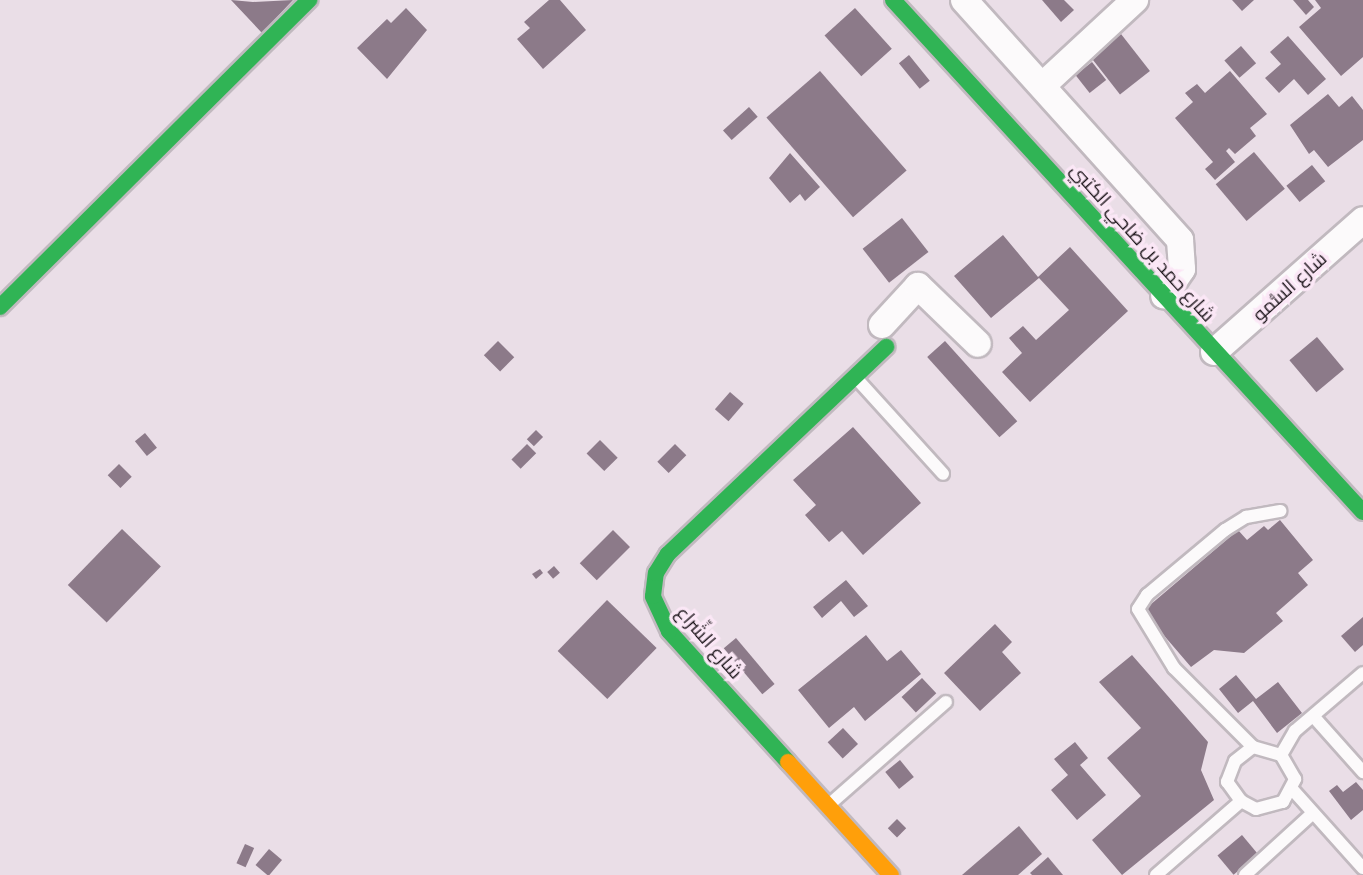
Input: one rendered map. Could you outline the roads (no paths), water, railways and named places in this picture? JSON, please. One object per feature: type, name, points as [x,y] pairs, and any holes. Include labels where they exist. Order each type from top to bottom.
[{"type":"street","points":[[0,307],[309,0]]},
{"type":"street","name":"شارع حمد بن ضاحي الكتبي","points":[[893,0],[1363,512]]},
{"type":"street","points":[[964,0],[1180,240],[1182,269],[1164,296]]},
{"type":"street","points":[[1042,86],[1135,0]]},
{"type":"street","name":"شارع السُّمو","points":[[1214,352],[1363,220]]},
{"type":"street","points":[[884,336],[918,286],[978,344]]},
{"type":"street","name":"شارع الشِّراع","points":[[884,336],[854,377],[668,554],[653,584],[661,621],[891,875]]},
{"type":"lane","points":[[854,377],[943,474]]},
{"type":"lane","points":[[1253,747],[1228,771],[1227,782],[1241,801],[1256,809],[1270,809],[1292,789],[1295,779],[1281,755],[1253,747],[1174,668],[1138,610],[1147,595],[1225,530],[1246,517],[1280,511]]},
{"type":"lane","points":[[1281,755],[1296,731],[1363,673]]},
{"type":"lane","points":[[828,806],[946,702]]},
{"type":"lane","points":[[1314,717],[1363,772]]},
{"type":"lane","points":[[1292,789],[1363,867]]},
{"type":"lane","points":[[1156,875],[1241,801]]},
{"type":"lane","points":[[1245,875],[1313,813]]}]
